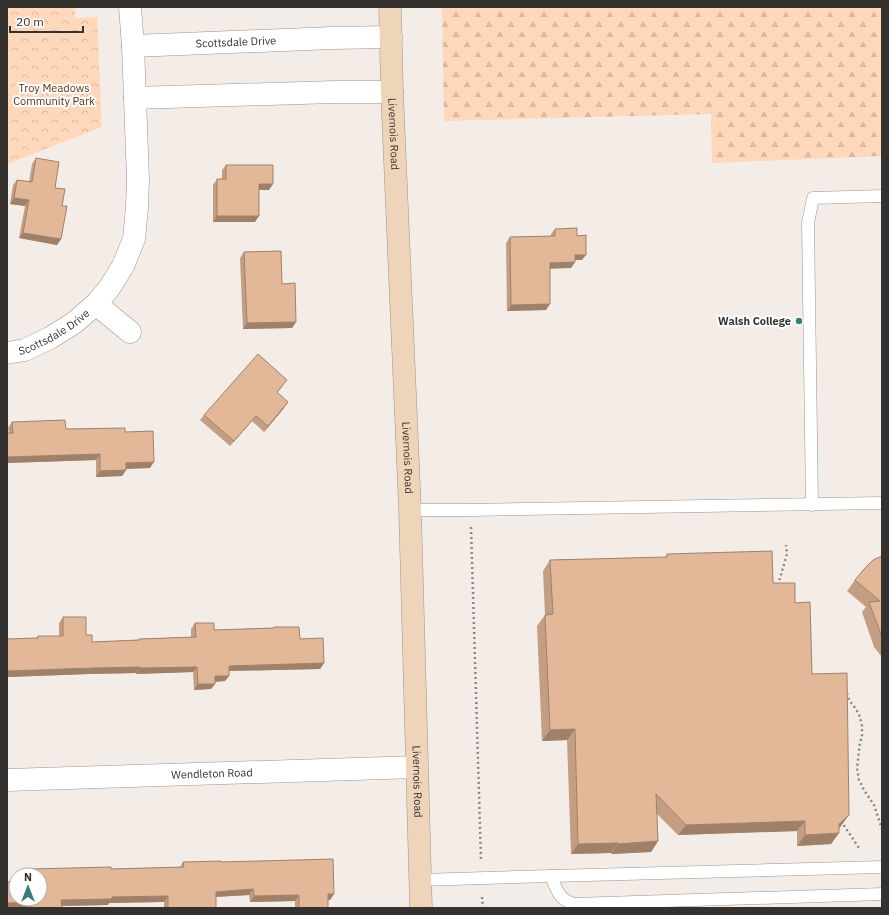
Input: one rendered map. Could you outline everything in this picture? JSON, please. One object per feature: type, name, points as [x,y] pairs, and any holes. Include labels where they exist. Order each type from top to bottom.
[{"type":"main road","name":"Livernois Road","points":[[390,7],[392,92],[410,510],[421,908]]},
{"type":"street","points":[[130,7],[133,46]]},
{"type":"street","name":"Scottsdale Drive","points":[[7,353],[25,350],[50,338],[74,323],[96,304],[110,287],[123,266],[134,239],[137,207],[138,179],[133,46],[391,37]]},
{"type":"street","points":[[135,98],[334,92],[392,92]]},
{"type":"street","name":"Scottsdale Drive","points":[[96,304],[130,332]]},
{"type":"street","name":"Wendleton Road","points":[[7,780],[416,767]]},
{"type":"lane","points":[[812,505],[808,222],[813,198],[882,196]]},
{"type":"lane","points":[[410,510],[882,503]]},
{"type":"lane","points":[[420,880],[882,867]]},
{"type":"lane","points":[[551,876],[560,896],[566,902],[574,904],[882,894]]},
{"type":"path","points":[[470,510],[481,865]]},
{"type":"path","points":[[777,587],[787,554],[786,545]]},
{"type":"path","points":[[847,693],[849,700],[860,717],[862,726],[858,768],[859,780],[874,805],[882,829]]},
{"type":"path","points":[[841,820],[859,848],[860,854]]},
{"type":"green space","name":"Troy Meadows Community Park","points":[[7,7],[75,7],[75,18],[97,17],[102,127],[7,164]]},
{"type":"green space","points":[[442,7],[882,7],[882,156],[712,163],[711,114],[444,121]]},
{"type":"building","points":[[36,158],[59,162],[55,188],[65,189],[62,206],[67,206],[61,239],[23,233],[29,200],[14,198],[17,180],[32,182]]},
{"type":"building","points":[[226,165],[273,165],[273,184],[259,184],[259,216],[217,216],[217,179],[226,179]]},
{"type":"building","points":[[577,228],[577,236],[586,235],[586,255],[575,255],[575,262],[550,263],[550,304],[511,305],[510,237],[555,236],[555,229]]},
{"type":"building","points":[[281,251],[282,284],[295,283],[296,322],[247,323],[244,252]]},
{"type":"building","points":[[258,354],[287,380],[277,392],[288,402],[268,426],[256,416],[234,441],[204,415]]},
{"type":"building","points":[[65,420],[66,429],[125,428],[125,432],[153,431],[154,462],[126,463],[126,470],[100,471],[100,454],[7,457],[7,433],[13,433],[12,422]]},
{"type":"building","points":[[772,551],[773,583],[795,583],[795,603],[810,602],[812,674],[847,673],[849,815],[839,824],[839,833],[805,835],[805,821],[686,825],[656,794],[658,841],[618,844],[578,844],[575,729],[550,730],[545,615],[553,614],[550,560],[667,557],[667,554]]},
{"type":"building","points":[[882,556],[882,637],[869,602],[880,601],[855,580],[873,560]]},
{"type":"building","points":[[63,617],[86,617],[86,635],[92,635],[92,642],[196,637],[195,623],[214,623],[214,630],[299,627],[300,639],[323,638],[324,663],[229,666],[229,676],[215,676],[215,684],[198,684],[197,667],[7,671],[7,639],[38,638],[38,636],[63,636]]},
{"type":"building","points":[[333,859],[334,894],[328,894],[328,908],[299,908],[299,895],[254,896],[253,889],[216,892],[216,908],[168,908],[168,896],[61,900],[62,908],[31,908],[48,907],[48,869],[184,867],[183,862]]},
{"type":"building","points":[[7,882],[8,882],[7,903]]},
{"type":"place","name":"Walsh College","points":[[799,321]]}]
